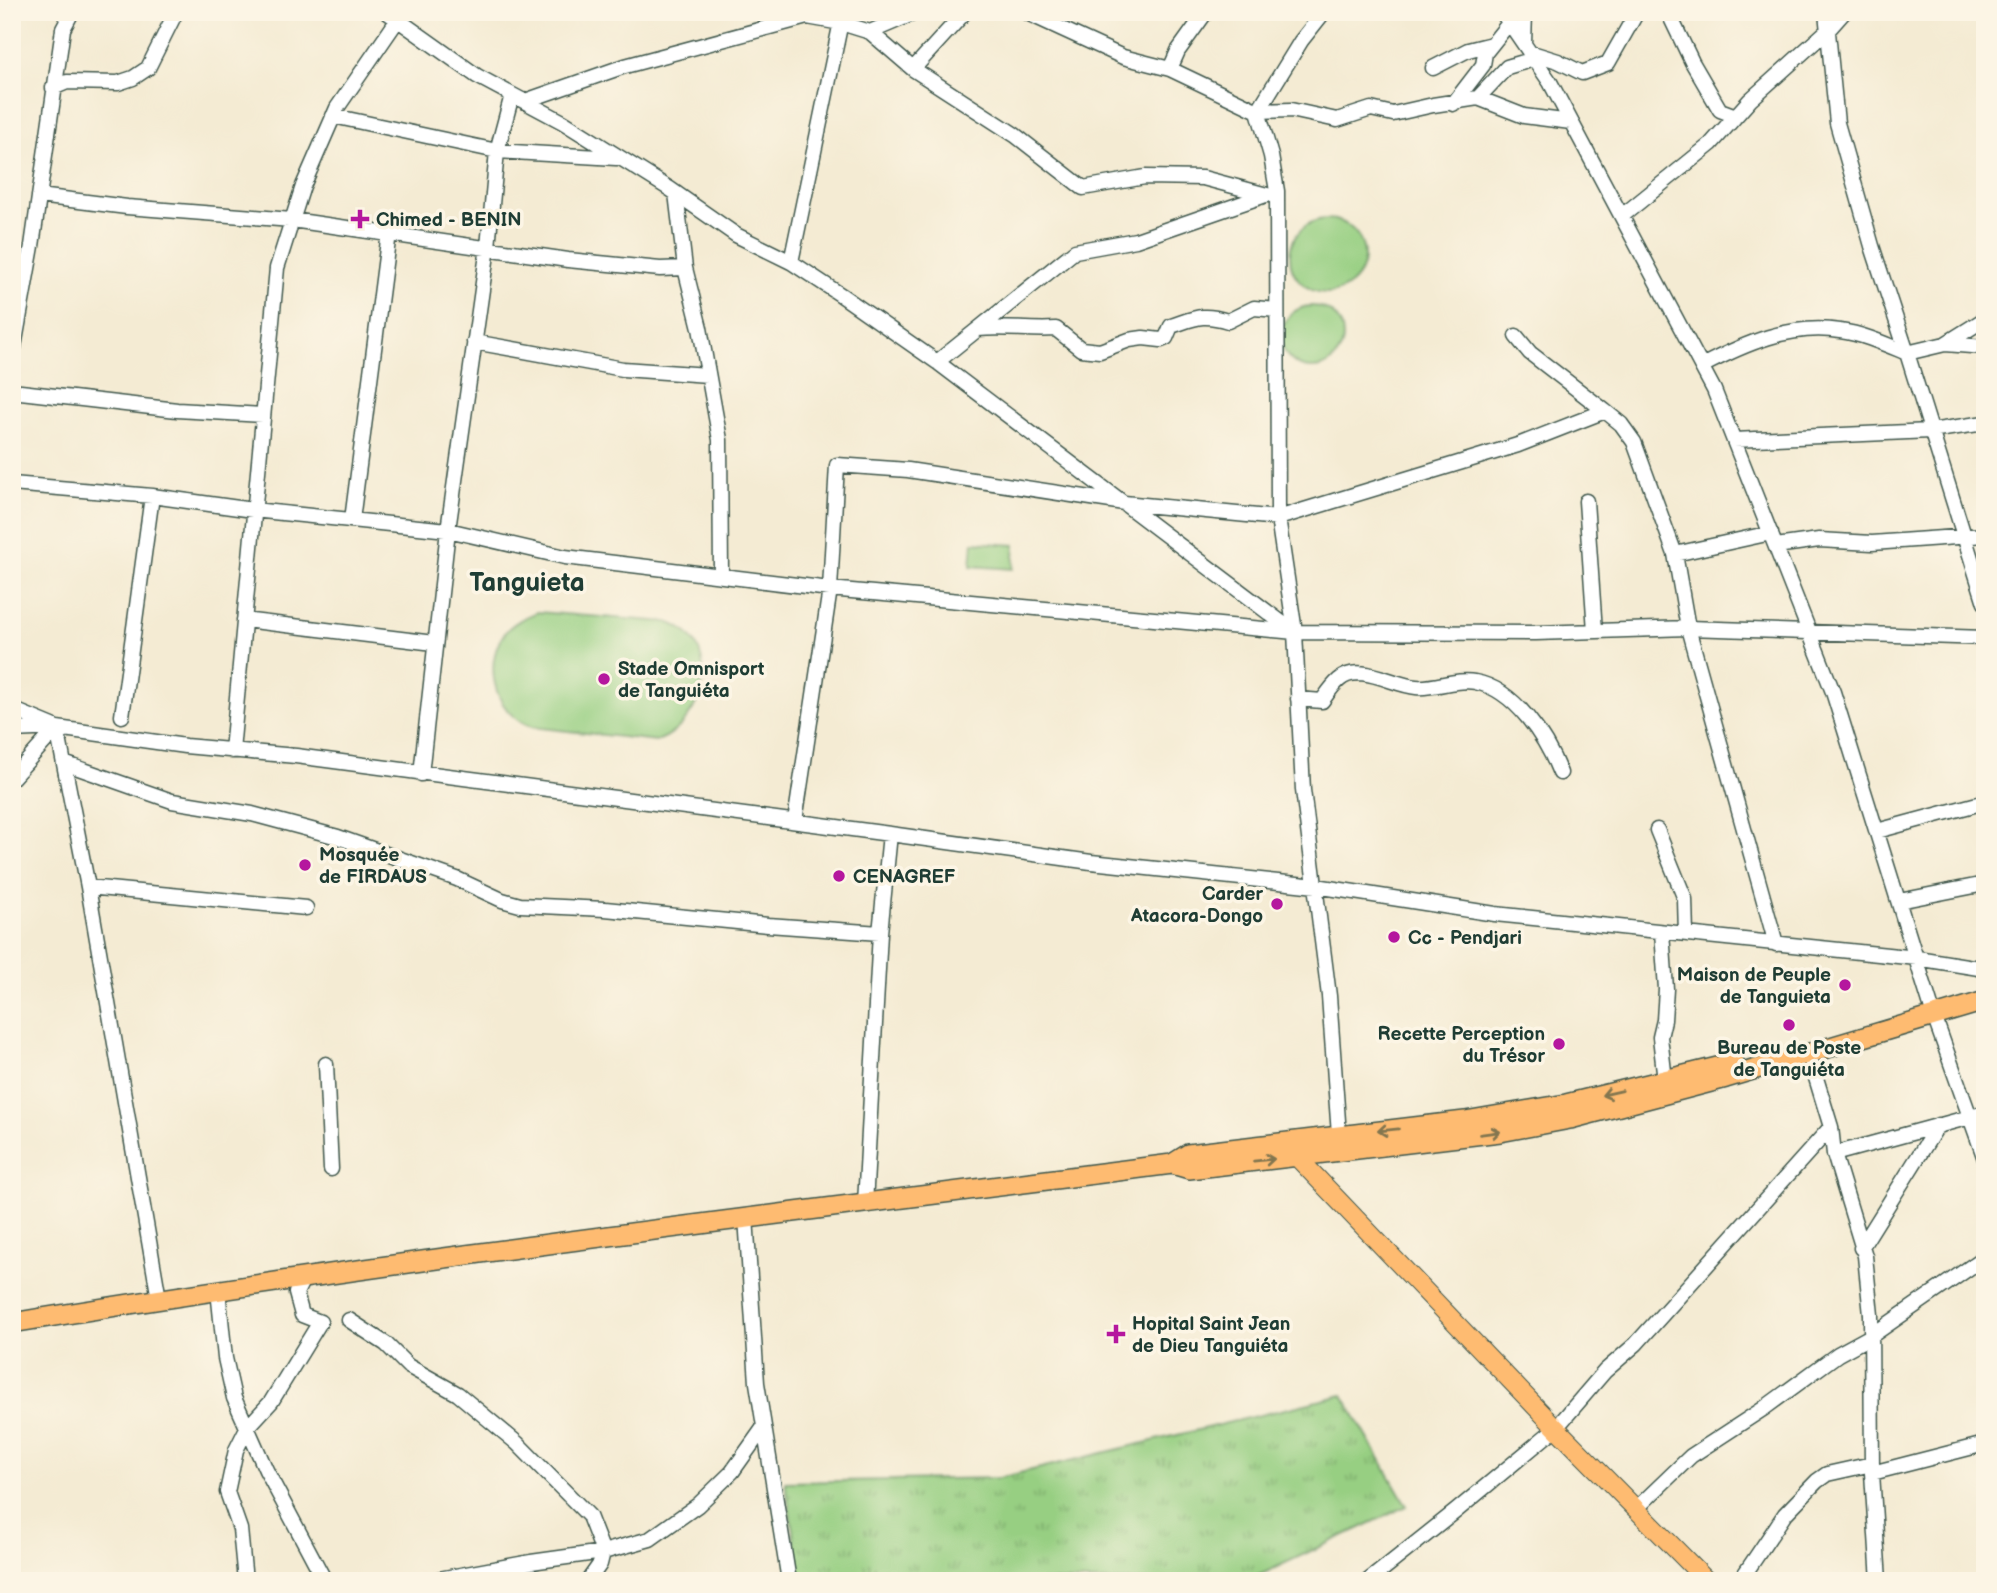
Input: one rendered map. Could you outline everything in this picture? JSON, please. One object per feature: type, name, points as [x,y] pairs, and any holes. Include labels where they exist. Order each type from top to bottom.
[{"type":"highway","points":[[1296,1148],[1339,1135],[1568,1112],[1809,1055],[1985,989]]},
{"type":"highway","points":[[12,1323],[304,1277],[746,1217],[1172,1164],[1188,1154],[1500,1132],[1665,1080],[1933,1010],[1985,1001]]},
{"type":"main road","points":[[1296,1148],[1556,1428],[1707,1581]]},
{"type":"street","points":[[12,358],[39,195],[62,29],[72,12]]},
{"type":"street","points":[[53,88],[67,82],[118,83],[133,78],[148,68],[176,12]]},
{"type":"street","points":[[870,32],[917,12]]},
{"type":"street","points":[[913,69],[965,12]]},
{"type":"street","points":[[1025,12],[1123,57],[1170,69],[1258,111],[1291,110],[1337,120],[1371,109],[1393,114],[1478,98],[1507,67],[1529,52]]},
{"type":"street","points":[[1170,69],[1178,51],[1206,12]]},
{"type":"street","points":[[1324,12],[1301,41],[1258,111],[1271,156],[1278,310],[1278,518],[1295,632],[1303,790],[1329,996],[1339,1135]]},
{"type":"street","points":[[1525,12],[1529,52]]},
{"type":"street","points":[[1529,52],[1558,61],[1582,73],[1608,63],[1637,12]]},
{"type":"street","points":[[1668,12],[1692,62],[1720,110],[1736,116]]},
{"type":"street","points":[[1826,12],[1837,123],[1872,246],[1985,603]]},
{"type":"street","points":[[1622,216],[1711,144],[1750,100],[1828,30],[1844,12]]},
{"type":"street","points":[[232,751],[278,268],[303,186],[333,116],[396,15],[477,76],[621,158],[736,235],[791,262],[937,362],[1295,632]]},
{"type":"street","points":[[518,98],[807,17],[842,18],[870,32],[913,69],[1015,135],[1083,188],[1145,177],[1203,178],[1272,193]]},
{"type":"street","points":[[791,262],[842,18]]},
{"type":"street","points":[[1452,104],[1482,65],[1485,53],[1505,18],[1550,82],[1702,366],[1714,390],[1833,692],[1933,1010],[1985,1159]]},
{"type":"street","points":[[1433,68],[1468,50],[1492,44]]},
{"type":"street","points":[[421,774],[434,643],[488,247],[498,151],[518,98]]},
{"type":"street","points":[[1478,98],[1524,116],[1571,122]]},
{"type":"street","points":[[333,116],[498,151],[621,158]]},
{"type":"street","points":[[676,193],[685,268],[700,328],[720,440],[721,575]]},
{"type":"street","points":[[937,362],[1075,251],[1136,240],[1272,193]]},
{"type":"street","points":[[39,195],[127,207],[292,220],[568,260],[660,269],[685,268]]},
{"type":"street","points":[[352,520],[389,233]]},
{"type":"street","points":[[978,328],[1004,326],[1035,331],[1056,328],[1081,349],[1100,351],[1129,340],[1161,340],[1166,338],[1171,326],[1203,316],[1214,316],[1228,321],[1254,308],[1278,310]]},
{"type":"street","points":[[1945,344],[1985,319]]},
{"type":"street","points":[[1702,366],[1741,345],[1796,330],[1838,330],[1907,353],[1945,344],[1985,347]]},
{"type":"street","points":[[1516,336],[1530,353],[1622,424],[1634,442],[1675,554],[1688,628],[1776,944]]},
{"type":"street","points":[[474,342],[623,369],[708,375]]},
{"type":"street","points":[[12,391],[177,410],[263,415]]},
{"type":"street","points":[[795,821],[830,589],[837,464],[908,470],[1125,503],[1278,518],[1518,445],[1605,411]]},
{"type":"street","points":[[1734,440],[1930,431],[1985,423]]},
{"type":"street","points":[[12,484],[152,496],[253,510],[448,530],[565,557],[830,589],[1295,632],[1688,628],[1985,638]]},
{"type":"street","points":[[122,716],[152,496]]},
{"type":"street","points":[[1586,501],[1595,631]]},
{"type":"street","points":[[1675,554],[1773,540],[1872,543],[1985,535]]},
{"type":"street","points":[[244,620],[434,643]]},
{"type":"street","points":[[1298,699],[1322,701],[1340,678],[1358,672],[1419,688],[1474,681],[1509,697],[1524,712],[1553,755],[1560,773]]},
{"type":"street","points":[[12,709],[57,727]]},
{"type":"street","points":[[57,727],[88,887],[159,1299]]},
{"type":"street","points":[[12,778],[57,727]]},
{"type":"street","points":[[12,730],[57,727],[185,747],[296,756],[1091,862],[1316,886],[1495,914],[1917,958],[1985,969]]},
{"type":"street","points":[[64,763],[172,801],[252,814],[338,837],[457,879],[502,900],[520,905],[605,909],[880,933]]},
{"type":"street","points":[[1877,831],[1985,802]]},
{"type":"street","points":[[1657,830],[1685,899],[1686,934]]},
{"type":"street","points":[[865,1203],[880,933],[890,834]]},
{"type":"street","points":[[1899,901],[1985,884]]},
{"type":"street","points":[[88,887],[306,908]]},
{"type":"street","points":[[1662,932],[1666,989],[1660,1037],[1665,1080]]},
{"type":"street","points":[[1809,1055],[1831,1127],[1834,1154],[1865,1255],[1871,1315],[1872,1469],[1879,1581]]},
{"type":"street","points":[[327,1065],[331,1169]]},
{"type":"street","points":[[1834,1154],[1985,1112]]},
{"type":"street","points":[[1861,1248],[1938,1125]]},
{"type":"street","points":[[1368,1581],[1556,1428],[1605,1371],[1645,1334],[1831,1127]]},
{"type":"street","points":[[746,1217],[757,1383],[789,1581]]},
{"type":"street","points":[[1637,1508],[1699,1450],[1985,1257]]},
{"type":"street","points":[[245,1581],[240,1529],[228,1492],[236,1450],[247,1428],[271,1402],[320,1322],[302,1315],[296,1293],[304,1277]]},
{"type":"street","points":[[218,1290],[225,1358],[234,1398],[299,1535],[325,1581]]},
{"type":"street","points":[[349,1320],[386,1344],[408,1366],[458,1394],[517,1443],[589,1516],[603,1552],[600,1564],[588,1581]]},
{"type":"street","points":[[428,1581],[603,1552],[650,1539],[698,1505],[732,1472],[764,1427]]},
{"type":"street","points":[[1740,1581],[1785,1514],[1816,1481],[1827,1474],[1872,1469],[1985,1444]]},
{"type":"green space","points":[[1327,219],[1348,225],[1358,235],[1364,256],[1358,277],[1348,287],[1327,293],[1306,287],[1296,277],[1290,256],[1296,235],[1306,225]]},
{"type":"green space","points":[[1306,306],[1318,306],[1334,315],[1341,325],[1341,349],[1334,359],[1318,368],[1306,368],[1295,363],[1286,354],[1281,343],[1281,331],[1286,320],[1295,311]]},
{"type":"green space","points":[[973,542],[1015,545],[1013,569],[971,566]]},
{"type":"green space","points":[[537,612],[667,622],[685,632],[697,646],[702,663],[702,682],[697,701],[687,718],[674,732],[657,741],[532,727],[519,721],[508,711],[500,698],[493,669],[495,654],[500,640],[509,628]]},
{"type":"green space","points":[[1343,1395],[1407,1506],[1247,1581],[801,1581],[785,1482],[999,1478]]},
{"type":"place","name":"Chimed - BENIN","points":[[360,219]]},
{"type":"place","name":"Stade Omnisport de Tanguiéta","points":[[604,679]]},
{"type":"place","name":"Mosquée de FIRDAUS","points":[[305,865]]},
{"type":"place","name":"CENAGREF","points":[[839,876]]},
{"type":"place","name":"Carder Atacora-Dongo","points":[[1277,904]]},
{"type":"place","name":"Cc - Pendjari","points":[[1394,937]]},
{"type":"place","name":"Maison de Peuple de Tanguieta","points":[[1845,985]]},
{"type":"place","name":"Bureau de Poste de Tanguiéta","points":[[1789,1025]]},
{"type":"place","name":"Recette Perception du Trésor","points":[[1559,1044]]},
{"type":"place","name":"Hopital Saint Jean de Dieu Tanguiéta","points":[[1116,1334]]},
{"type":"district","name":"Tanguieta","points":[[527,582]]}]
